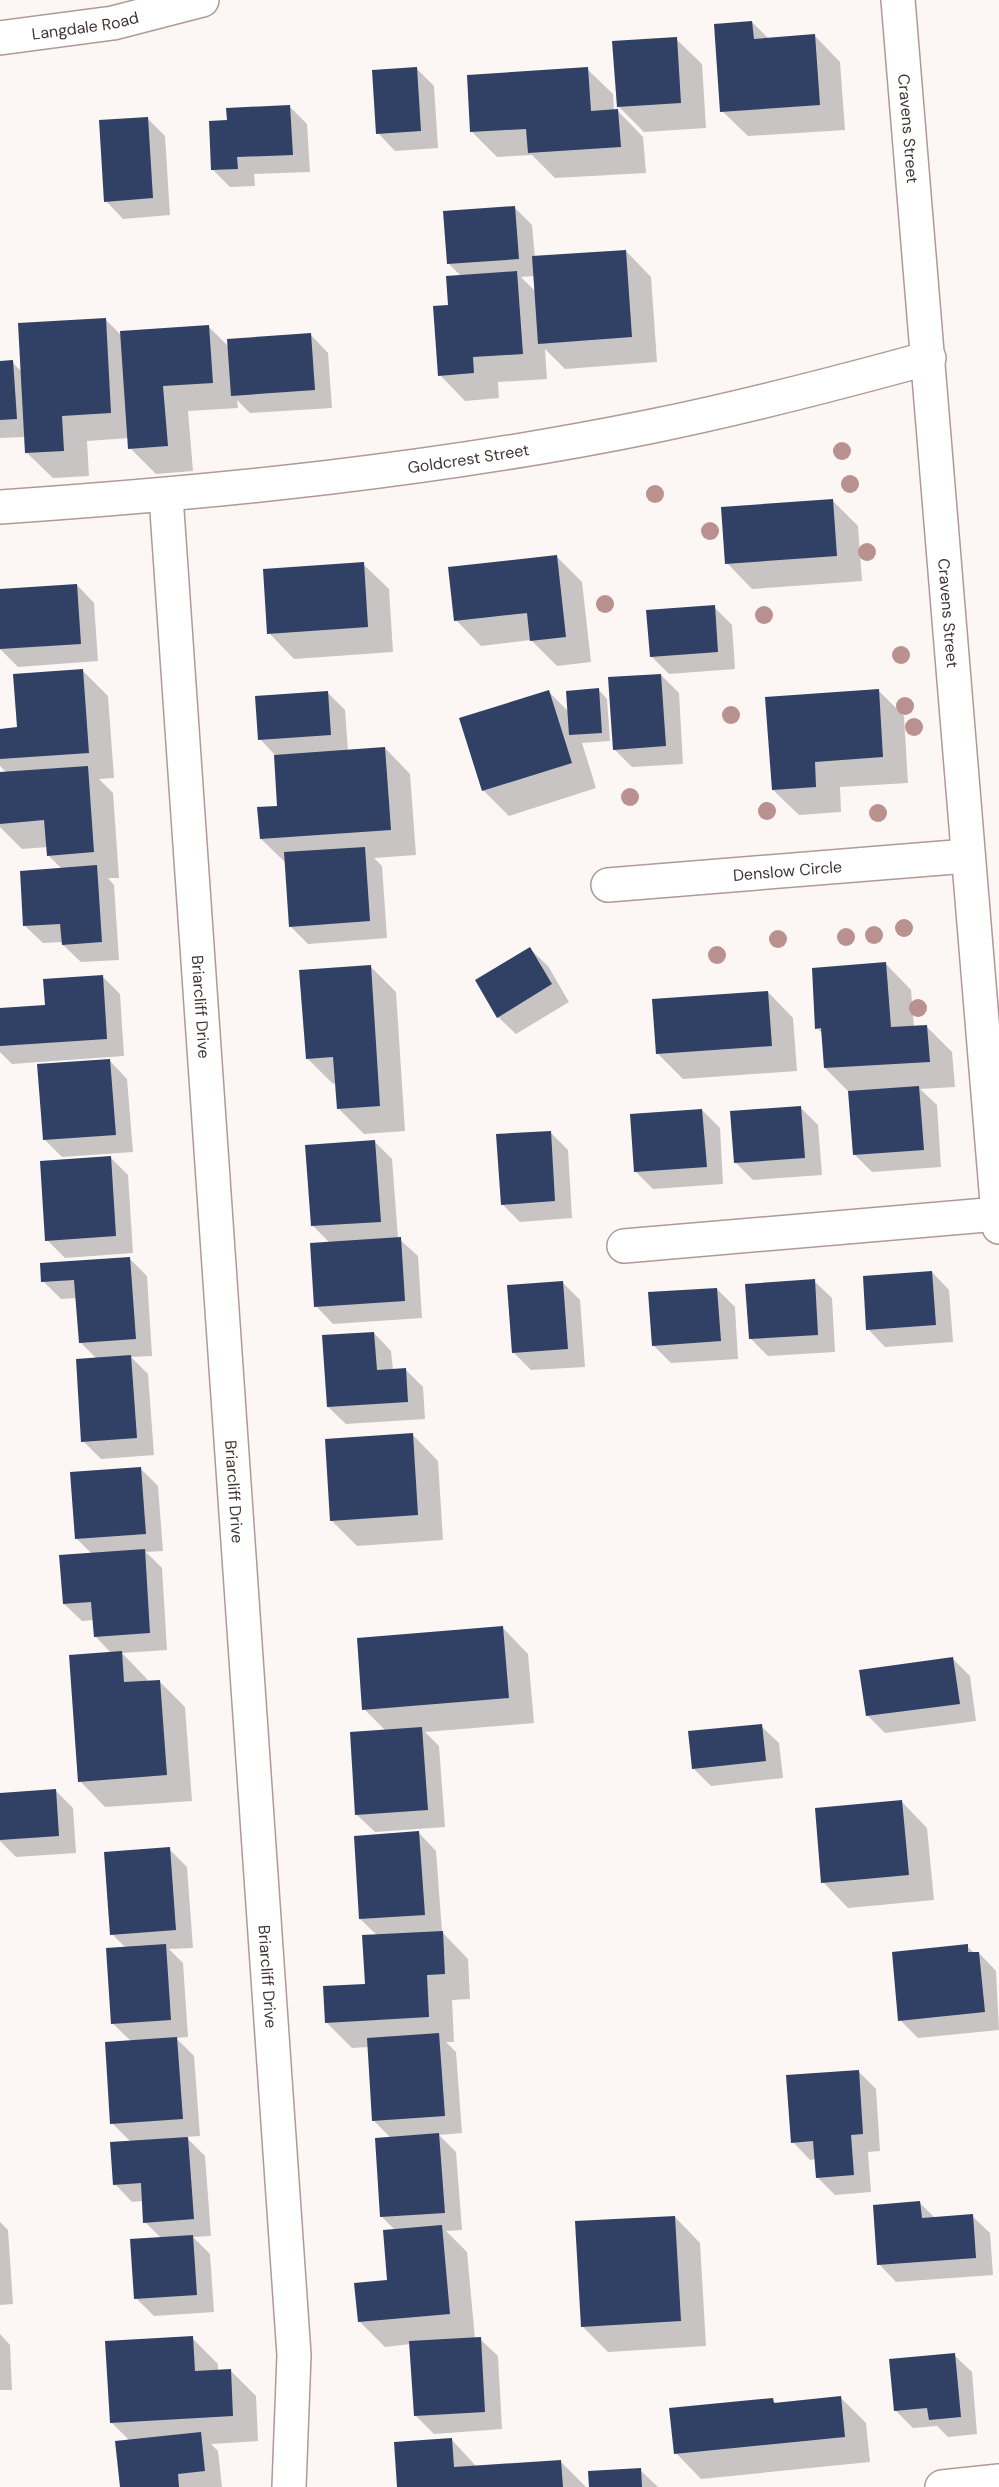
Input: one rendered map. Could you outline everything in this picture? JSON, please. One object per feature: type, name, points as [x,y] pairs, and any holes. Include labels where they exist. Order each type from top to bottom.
[{"type":"street","name":"Langdale Road","points":[[0,38],[113,23],[202,0]]},
{"type":"street","name":"Cravens Street","points":[[898,0],[998,1220]]},
{"type":"street","name":"Goldcrest Street","points":[[0,507],[165,496],[372,472],[509,452],[653,426],[795,394],[929,358]]},
{"type":"street","name":"Briarcliff Drive","points":[[165,496],[294,2355],[289,2487]]},
{"type":"street","name":"Denslow Circle","points":[[608,885],[967,856]]},
{"type":"street","points":[[624,1246],[998,1220]]},
{"type":"street","points":[[942,2487],[999,2481]]},
{"type":"building","points":[[752,21],[754,39],[815,34],[820,105],[720,112],[714,24]]},
{"type":"building","points":[[677,37],[681,103],[617,107],[612,41]]},
{"type":"building","points":[[417,67],[421,131],[376,134],[372,70]]},
{"type":"building","points":[[588,67],[591,111],[618,109],[621,147],[528,153],[526,129],[470,132],[467,75]]},
{"type":"building","points":[[290,105],[293,155],[237,157],[238,169],[211,170],[209,121],[227,120],[226,108]]},
{"type":"building","points":[[148,117],[153,198],[104,202],[99,120]]},
{"type":"building","points":[[515,206],[519,259],[447,264],[443,211]]},
{"type":"building","points":[[626,250],[632,337],[538,344],[532,256]]},
{"type":"building","points":[[517,271],[523,354],[473,357],[474,373],[438,376],[433,306],[448,305],[446,276]]},
{"type":"building","points":[[106,318],[111,413],[62,416],[64,451],[25,453],[18,323]]},
{"type":"building","points":[[209,325],[213,383],[163,386],[168,446],[128,449],[120,331]]},
{"type":"building","points":[[311,333],[315,390],[231,396],[227,339]]},
{"type":"building","points":[[13,360],[17,419],[0,420],[0,361]]},
{"type":"building","points":[[833,499],[837,556],[725,564],[721,507]]},
{"type":"building","points":[[557,555],[566,637],[530,641],[527,613],[454,621],[448,567]]},
{"type":"building","points":[[364,562],[368,627],[267,634],[263,569]]},
{"type":"building","points":[[77,584],[81,644],[0,649],[0,589]]},
{"type":"building","points":[[715,605],[718,652],[650,657],[646,610]]},
{"type":"building","points":[[83,669],[89,753],[0,759],[0,729],[17,727],[13,674]]},
{"type":"building","points":[[661,674],[666,746],[613,750],[608,677]]},
{"type":"building","points":[[599,688],[602,733],[569,735],[566,691]]},
{"type":"building","points":[[879,689],[883,757],[815,762],[816,787],[772,790],[765,697]]},
{"type":"building","points":[[549,690],[572,763],[482,791],[459,718]]},
{"type":"building","points":[[328,691],[331,735],[258,740],[255,696]]},
{"type":"building","points":[[385,747],[391,830],[260,839],[257,807],[277,806],[274,755]]},
{"type":"building","points":[[88,766],[94,852],[47,856],[44,820],[0,824],[0,772]]},
{"type":"building","points":[[365,847],[370,921],[289,927],[284,852]]},
{"type":"building","points":[[97,865],[102,942],[62,945],[60,924],[23,926],[20,871]]},
{"type":"building","points":[[530,947],[552,984],[497,1018],[475,980]]},
{"type":"building","points":[[886,962],[891,1027],[927,1025],[930,1062],[824,1068],[821,1028],[815,1029],[812,968]]},
{"type":"building","points":[[371,965],[380,1106],[337,1109],[333,1057],[306,1059],[299,970]]},
{"type":"building","points":[[103,975],[107,1039],[0,1046],[0,1008],[45,1005],[43,979]]},
{"type":"building","points":[[768,991],[772,1046],[656,1054],[652,999]]},
{"type":"building","points":[[110,1059],[116,1135],[43,1140],[37,1064]]},
{"type":"building","points":[[919,1086],[924,1150],[853,1155],[848,1091]]},
{"type":"building","points":[[801,1106],[805,1158],[734,1163],[730,1111]]},
{"type":"building","points":[[702,1109],[707,1167],[634,1172],[630,1114]]},
{"type":"building","points":[[551,1131],[555,1201],[501,1205],[496,1134]]},
{"type":"building","points":[[375,1140],[381,1222],[311,1226],[305,1145]]},
{"type":"building","points":[[111,1156],[116,1236],[45,1241],[40,1161]]},
{"type":"building","points":[[401,1237],[405,1301],[314,1307],[310,1243]]},
{"type":"building","points":[[130,1257],[136,1339],[79,1343],[74,1280],[41,1282],[40,1263]]},
{"type":"building","points":[[932,1271],[936,1325],[866,1330],[863,1276]]},
{"type":"building","points":[[815,1279],[818,1335],[749,1339],[745,1284]]},
{"type":"building","points":[[563,1281],[568,1349],[512,1353],[507,1285]]},
{"type":"building","points":[[717,1288],[721,1341],[652,1346],[648,1292]]},
{"type":"building","points":[[374,1332],[377,1370],[406,1368],[408,1402],[327,1407],[322,1335]]},
{"type":"building","points":[[131,1355],[137,1438],[81,1442],[76,1359]]},
{"type":"building","points":[[413,1433],[418,1515],[330,1521],[325,1439]]},
{"type":"building","points":[[141,1467],[146,1534],[75,1539],[70,1472]]},
{"type":"building","points":[[145,1549],[150,1633],[94,1637],[91,1602],[63,1604],[59,1555]]},
{"type":"building","points":[[503,1626],[509,1698],[362,1710],[357,1638]]},
{"type":"building","points":[[122,1651],[124,1682],[160,1680],[167,1775],[78,1782],[69,1655]]},
{"type":"building","points":[[953,1657],[960,1704],[866,1716],[859,1670]]},
{"type":"building","points":[[762,1724],[766,1761],[692,1769],[688,1731]]},
{"type":"building","points":[[422,1727],[428,1810],[355,1815],[350,1732]]},
{"type":"building","points":[[56,1789],[59,1836],[0,1840],[0,1793]]},
{"type":"building","points":[[902,1800],[909,1875],[821,1883],[815,1808]]},
{"type":"building","points":[[419,1831],[425,1915],[359,1919],[354,1836]]},
{"type":"building","points":[[170,1847],[176,1930],[110,1935],[104,1852]]},
{"type":"building","points":[[443,1931],[445,1974],[427,1975],[429,2017],[325,2023],[323,1986],[365,1984],[362,1935]]},
{"type":"building","points":[[166,1944],[171,2020],[111,2024],[106,1948]]},
{"type":"building","points":[[968,1944],[968,1952],[979,1952],[985,2012],[898,2021],[892,1952]]},
{"type":"building","points":[[439,2033],[445,2116],[372,2121],[367,2038]]},
{"type":"building","points":[[177,2037],[183,2119],[110,2124],[105,2042]]},
{"type":"building","points":[[859,2070],[863,2134],[851,2135],[854,2175],[816,2178],[813,2141],[791,2143],[786,2075]]},
{"type":"building","points":[[439,2133],[445,2213],[380,2217],[375,2138]]},
{"type":"building","points":[[188,2137],[194,2219],[143,2223],[141,2183],[113,2185],[110,2142]]},
{"type":"building","points":[[920,2201],[922,2218],[973,2214],[976,2258],[877,2265],[873,2205]]},
{"type":"building","points":[[675,2216],[681,2321],[581,2327],[575,2221]]},
{"type":"building","points":[[442,2225],[450,2314],[358,2322],[354,2283],[387,2280],[383,2230]]},
{"type":"building","points":[[193,2235],[197,2295],[134,2299],[130,2239]]},
{"type":"building","points":[[193,2336],[195,2371],[231,2369],[233,2416],[110,2423],[105,2341]]},
{"type":"building","points":[[481,2337],[485,2412],[414,2416],[409,2341]]},
{"type":"building","points":[[955,2353],[961,2417],[929,2420],[927,2408],[894,2411],[889,2359]]},
{"type":"building","points":[[841,2396],[845,2437],[674,2454],[669,2408],[773,2398],[774,2403]]},
{"type":"building","points":[[201,2432],[205,2471],[178,2474],[179,2487],[120,2487],[115,2441]]},
{"type":"building","points":[[452,2438],[454,2467],[561,2460],[563,2487],[397,2487],[394,2442]]},
{"type":"building","points":[[641,2468],[642,2487],[589,2487],[588,2471]]}]
